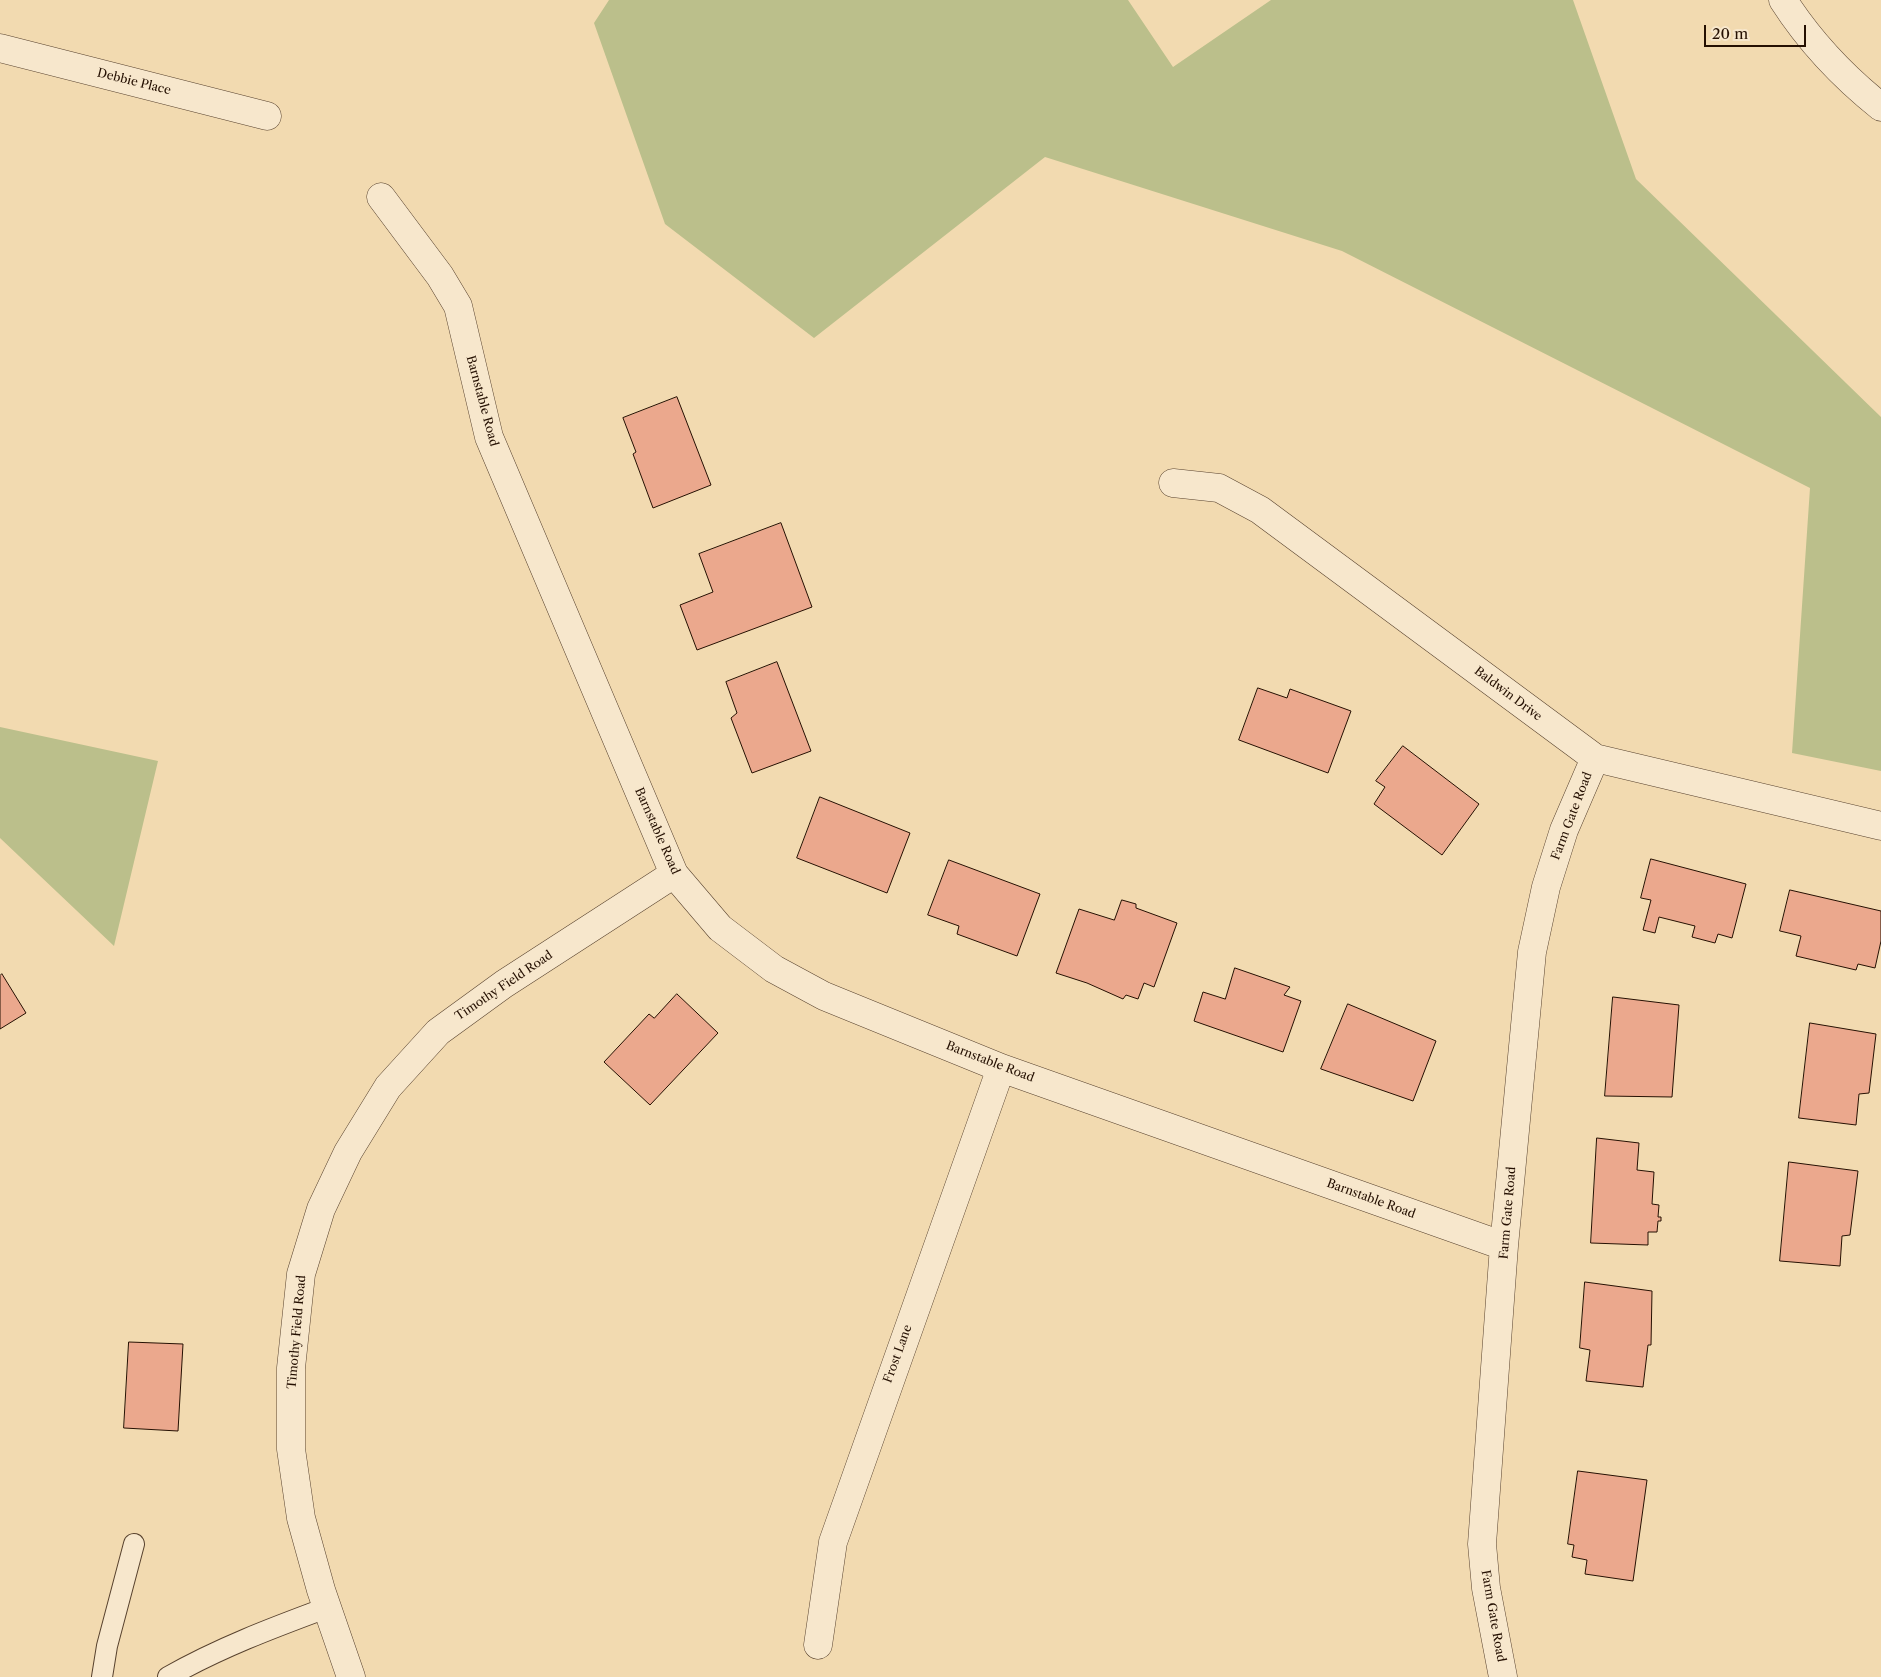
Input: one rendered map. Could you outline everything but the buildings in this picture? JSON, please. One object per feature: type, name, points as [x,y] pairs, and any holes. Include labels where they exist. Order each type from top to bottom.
[{"type":"street","points":[[1783,0],[1799,24],[1825,56],[1854,85],[1881,107]]},
{"type":"street","name":"Debbie Place","points":[[0,48],[267,116]]},
{"type":"street","name":"Barnstable Road","points":[[381,197],[440,276],[458,306],[490,437],[674,874],[720,928],[774,968],[824,996],[1001,1068],[1504,1246]]},
{"type":"street","name":"Baldwin Drive","points":[[1173,483],[1219,488],[1260,510],[1595,758],[1881,826]]},
{"type":"street","name":"Farm Gate Road","points":[[1503,1677],[1486,1588],[1482,1544],[1504,1246],[1532,952],[1546,887],[1564,830],[1595,758]]},
{"type":"street","name":"Timothy Field Road","points":[[351,1677],[326,1608],[301,1518],[291,1450],[291,1368],[301,1274],[322,1209],[348,1152],[388,1087],[438,1032],[504,984],[674,874]]},
{"type":"street","name":"Frost Lane","points":[[818,1645],[833,1542],[1001,1068]]},
{"type":"lane","points":[[102,1677],[107,1646],[134,1544]]},
{"type":"lane","points":[[168,1677],[203,1657],[260,1632],[326,1608]]},
{"type":"green space","points":[[609,0],[1128,0],[1173,67],[1271,0],[1573,0],[1636,179],[1881,417],[1881,771],[1792,753],[1810,488],[1342,251],[1045,157],[814,338],[665,224],[594,23]]},
{"type":"green space","points":[[0,727],[158,761],[114,946],[0,838]]}]
